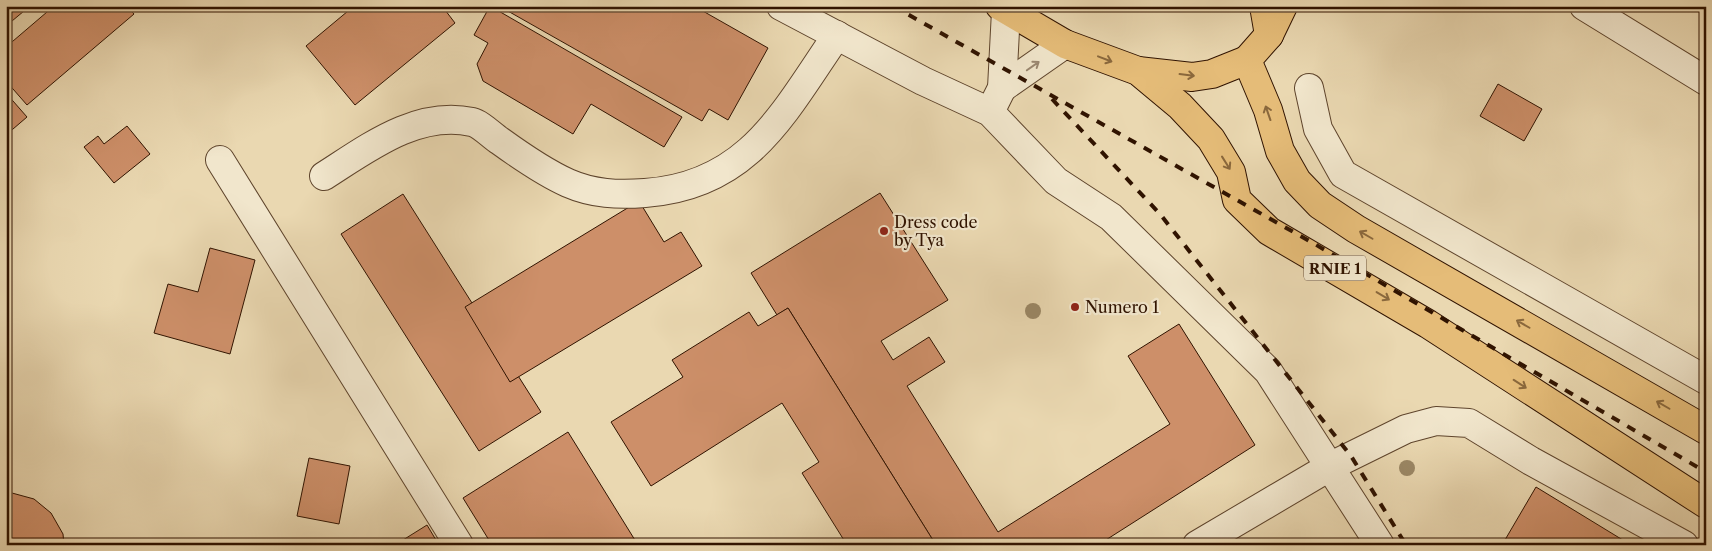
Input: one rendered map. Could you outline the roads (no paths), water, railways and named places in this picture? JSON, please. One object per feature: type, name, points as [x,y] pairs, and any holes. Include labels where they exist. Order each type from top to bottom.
[{"type":"main road","points":[[1264,6],[1269,35]]},
{"type":"main road","points":[[1269,35],[1283,6]]},
{"type":"main road","name":"RNIE 1","points":[[1003,9],[1065,44],[1138,71],[1192,77],[1212,74],[1247,60],[1269,35]]},
{"type":"main road","name":"RNIE 1","points":[[1247,60],[1268,110],[1280,151],[1297,181],[1320,205],[1356,229],[1706,430]]},
{"type":"main road","name":"RNIE 1","points":[[1138,71],[1180,106],[1211,139],[1231,172],[1238,200],[1269,231],[1428,324],[1706,504]]},
{"type":"street","points":[[780,6],[923,81],[990,112],[1056,181],[1111,217],[1268,370],[1380,545]]},
{"type":"street","points":[[1584,6],[1706,82]]},
{"type":"street","points":[[990,112],[1002,88],[1003,9]]},
{"type":"street","points":[[324,176],[399,130],[437,121],[474,122],[566,182],[585,189],[594,192],[628,194],[669,191],[714,177],[760,143],[837,35]]},
{"type":"street","points":[[1002,88],[1065,44]]},
{"type":"street","points":[[1309,88],[1318,128],[1343,174],[1706,380]]},
{"type":"street","points":[[220,160],[459,545]]},
{"type":"street","points":[[1198,545],[1331,466],[1406,429],[1436,421],[1470,423],[1532,461],[1684,545]]},
{"type":"railway","points":[[893,6],[1313,243],[1706,472]]},
{"type":"railway","points":[[1052,99],[1160,214],[1351,456],[1406,545]]},
{"type":"place","name":"Dress code by Tya","points":[[884,231]]},
{"type":"place","name":"Numero 1","points":[[1075,307]]}]
